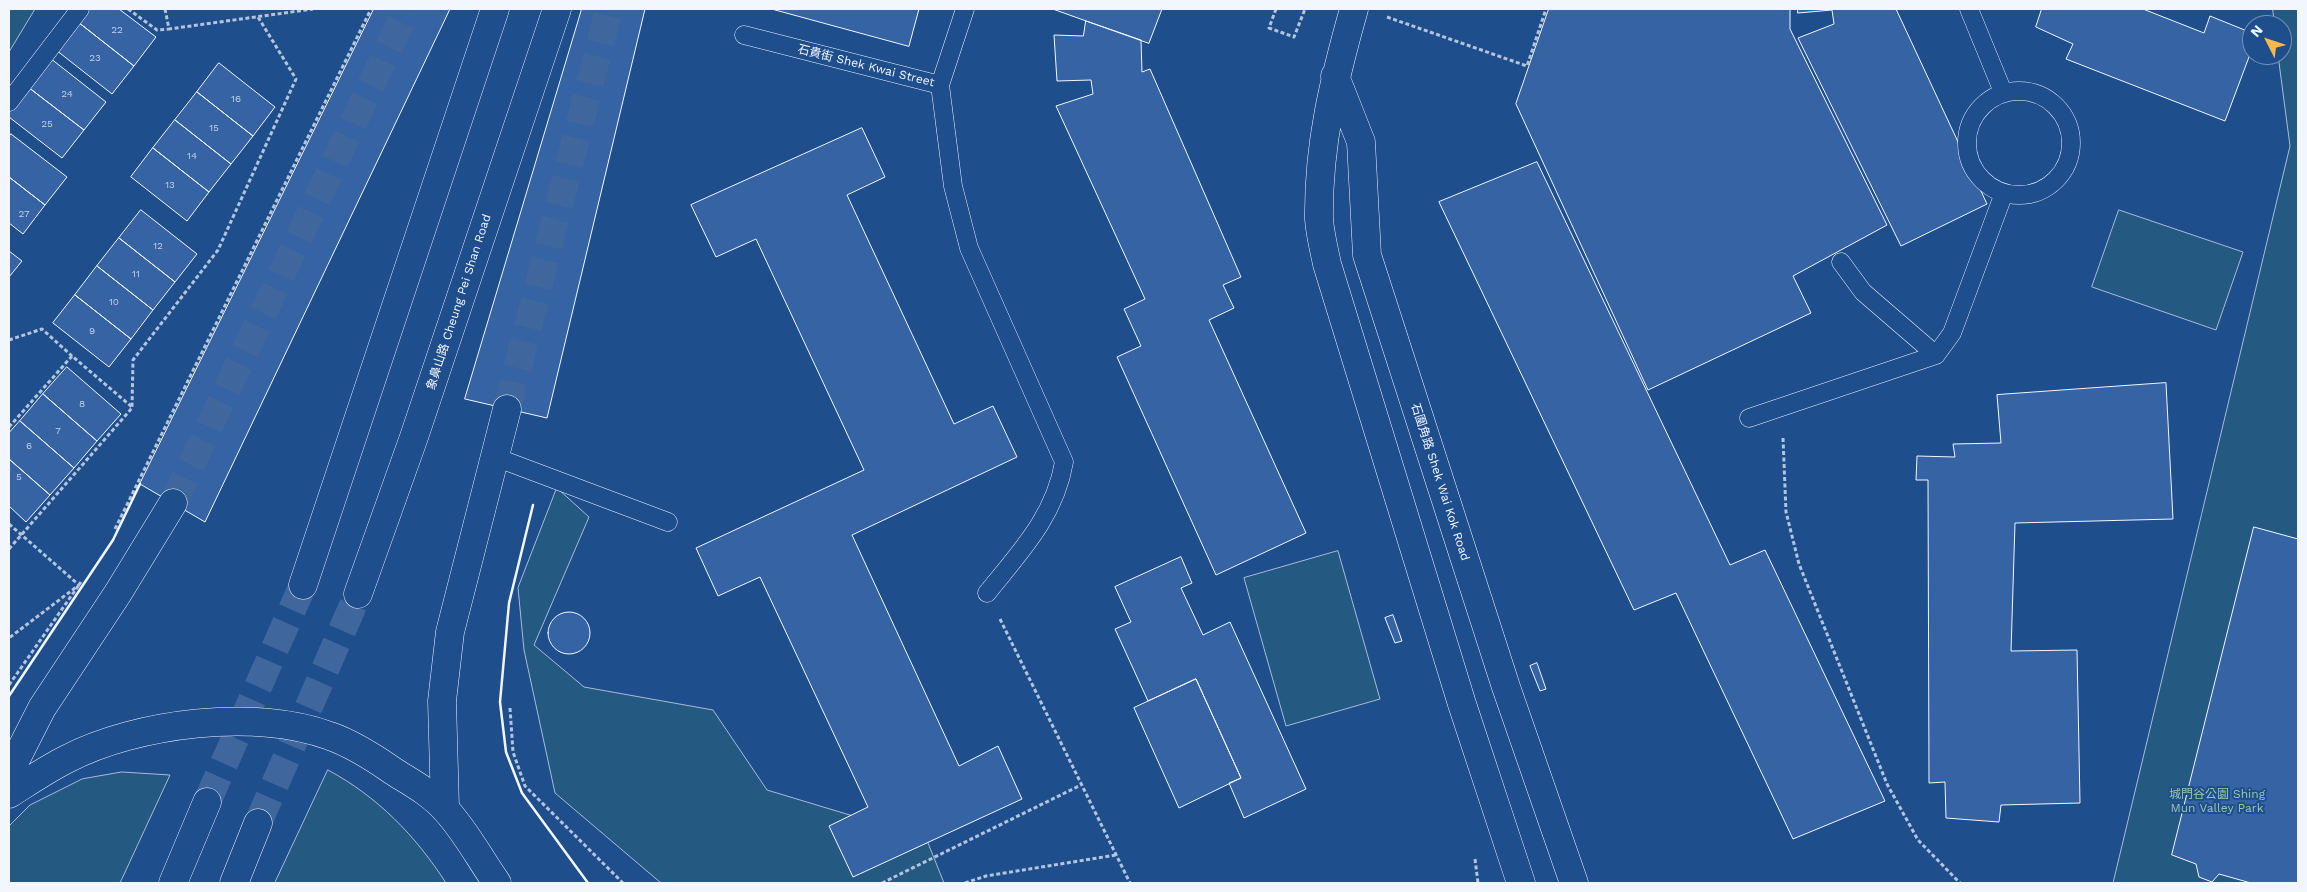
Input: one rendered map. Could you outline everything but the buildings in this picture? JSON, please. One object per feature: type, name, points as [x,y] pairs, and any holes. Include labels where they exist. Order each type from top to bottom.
[{"type":"main road","points":[[303,585],[495,9]]},
{"type":"main road","name":"象鼻山路 Cheung Pei Shan Road","points":[[358,594],[420,418],[557,9]]},
{"type":"main road","points":[[1354,9],[1335,76],[1323,138],[1319,220],[1327,264],[1462,704],[1521,883]]},
{"type":"main road","name":"石圍角路 Shek Wai Kok Road","points":[[1335,76],[1361,142],[1367,255],[1506,687],[1574,883]]},
{"type":"main road","points":[[444,808],[441,738],[445,669],[450,632],[507,409]]},
{"type":"main road","points":[[9,773],[42,708],[118,593],[173,503]]},
{"type":"main road","points":[[9,794],[68,758],[160,727],[222,722],[277,724],[328,735],[354,746],[416,786],[444,808],[497,883]]},
{"type":"main road","points":[[173,883],[207,802]]},
{"type":"main road","points":[[234,883],[258,822]]},
{"type":"lane","points":[[9,102],[80,9]]},
{"type":"lane","name":"石貴街 Shek Kwai Street","points":[[744,35],[940,85],[964,9]]},
{"type":"lane","points":[[1969,9],[2003,92]]},
{"type":"lane","points":[[940,85],[953,186],[969,248],[1064,462],[1060,487],[1040,528],[988,593]]},
{"type":"lane","points":[[2019,90],[2036,92],[2050,100],[2062,111],[2069,126],[2072,142],[2069,158],[2062,173],[2051,184],[2036,192],[2020,195],[2004,193],[1989,186],[1977,175],[1969,160],[1966,143],[1969,127],[1977,112],[1989,100],[2003,92],[2019,90]]},
{"type":"lane","points":[[1749,418],[1936,355],[1952,333],[2004,193]]},
{"type":"lane","points":[[1841,262],[1862,292],[1936,355]]},
{"type":"lane","points":[[495,457],[668,522]]},
{"type":"path","points":[[128,9],[157,30],[313,9]]},
{"type":"path","points":[[165,9],[169,28]]},
{"type":"path","points":[[112,533],[370,9]]},
{"type":"path","points":[[1276,9],[1268,28],[1294,37],[1305,9]]},
{"type":"path","points":[[1382,15],[1527,66],[1546,9]]},
{"type":"path","points":[[9,549],[132,408],[133,360],[218,250],[296,79],[258,17]]},
{"type":"path","points":[[9,340],[42,329],[132,408]]},
{"type":"path","points":[[9,427],[72,356]]},
{"type":"path","points":[[1790,404],[1783,426],[1783,474],[1786,512],[1799,564],[1887,784],[1918,840],[1960,883]]},
{"type":"path","points":[[9,524],[79,585]]},
{"type":"path","points":[[9,685],[84,578]]},
{"type":"path","points":[[9,638],[79,585]]},
{"type":"path","points":[[988,593],[1130,883]]},
{"type":"path","points":[[510,708],[513,752],[525,786],[623,883]]},
{"type":"path","points":[[882,883],[1081,785]]},
{"type":"path","points":[[965,883],[986,876],[1116,855]]},
{"type":"path","points":[[1474,858],[1478,883]]},
{"type":"green space","points":[[9,9],[35,9],[9,52]]},
{"type":"green space","name":"城門谷公園 Shing Mun Valley Park","points":[[2273,9],[2298,9],[2298,883],[2113,883],[2290,146],[2279,65],[2292,65],[2292,15],[2274,15]]},
{"type":"green space","points":[[2119,210],[2243,252],[2216,330],[2092,287]]},
{"type":"green space","points":[[557,488],[589,517],[534,645],[584,687],[713,710],[767,790],[926,838],[944,883],[661,883],[555,793],[524,650],[518,588]]},
{"type":"green space","points":[[1338,551],[1380,699],[1286,726],[1244,578]]},
{"type":"green space","points":[[328,770],[363,792],[394,819],[422,849],[446,883],[275,883]]},
{"type":"green space","points":[[122,772],[170,775],[120,883],[9,883],[9,826],[30,805],[82,779]]},
{"type":"tunnel","points":[[173,503],[407,9]]},
{"type":"tunnel","points":[[507,409],[609,9]]},
{"type":"tunnel","points":[[207,802],[303,585]]},
{"type":"tunnel","points":[[258,823],[358,594]]},
{"type":"wall","points":[[9,696],[113,540],[140,484]]},
{"type":"wall","points":[[533,505],[509,603],[500,702],[506,752],[522,793],[588,883]]}]
